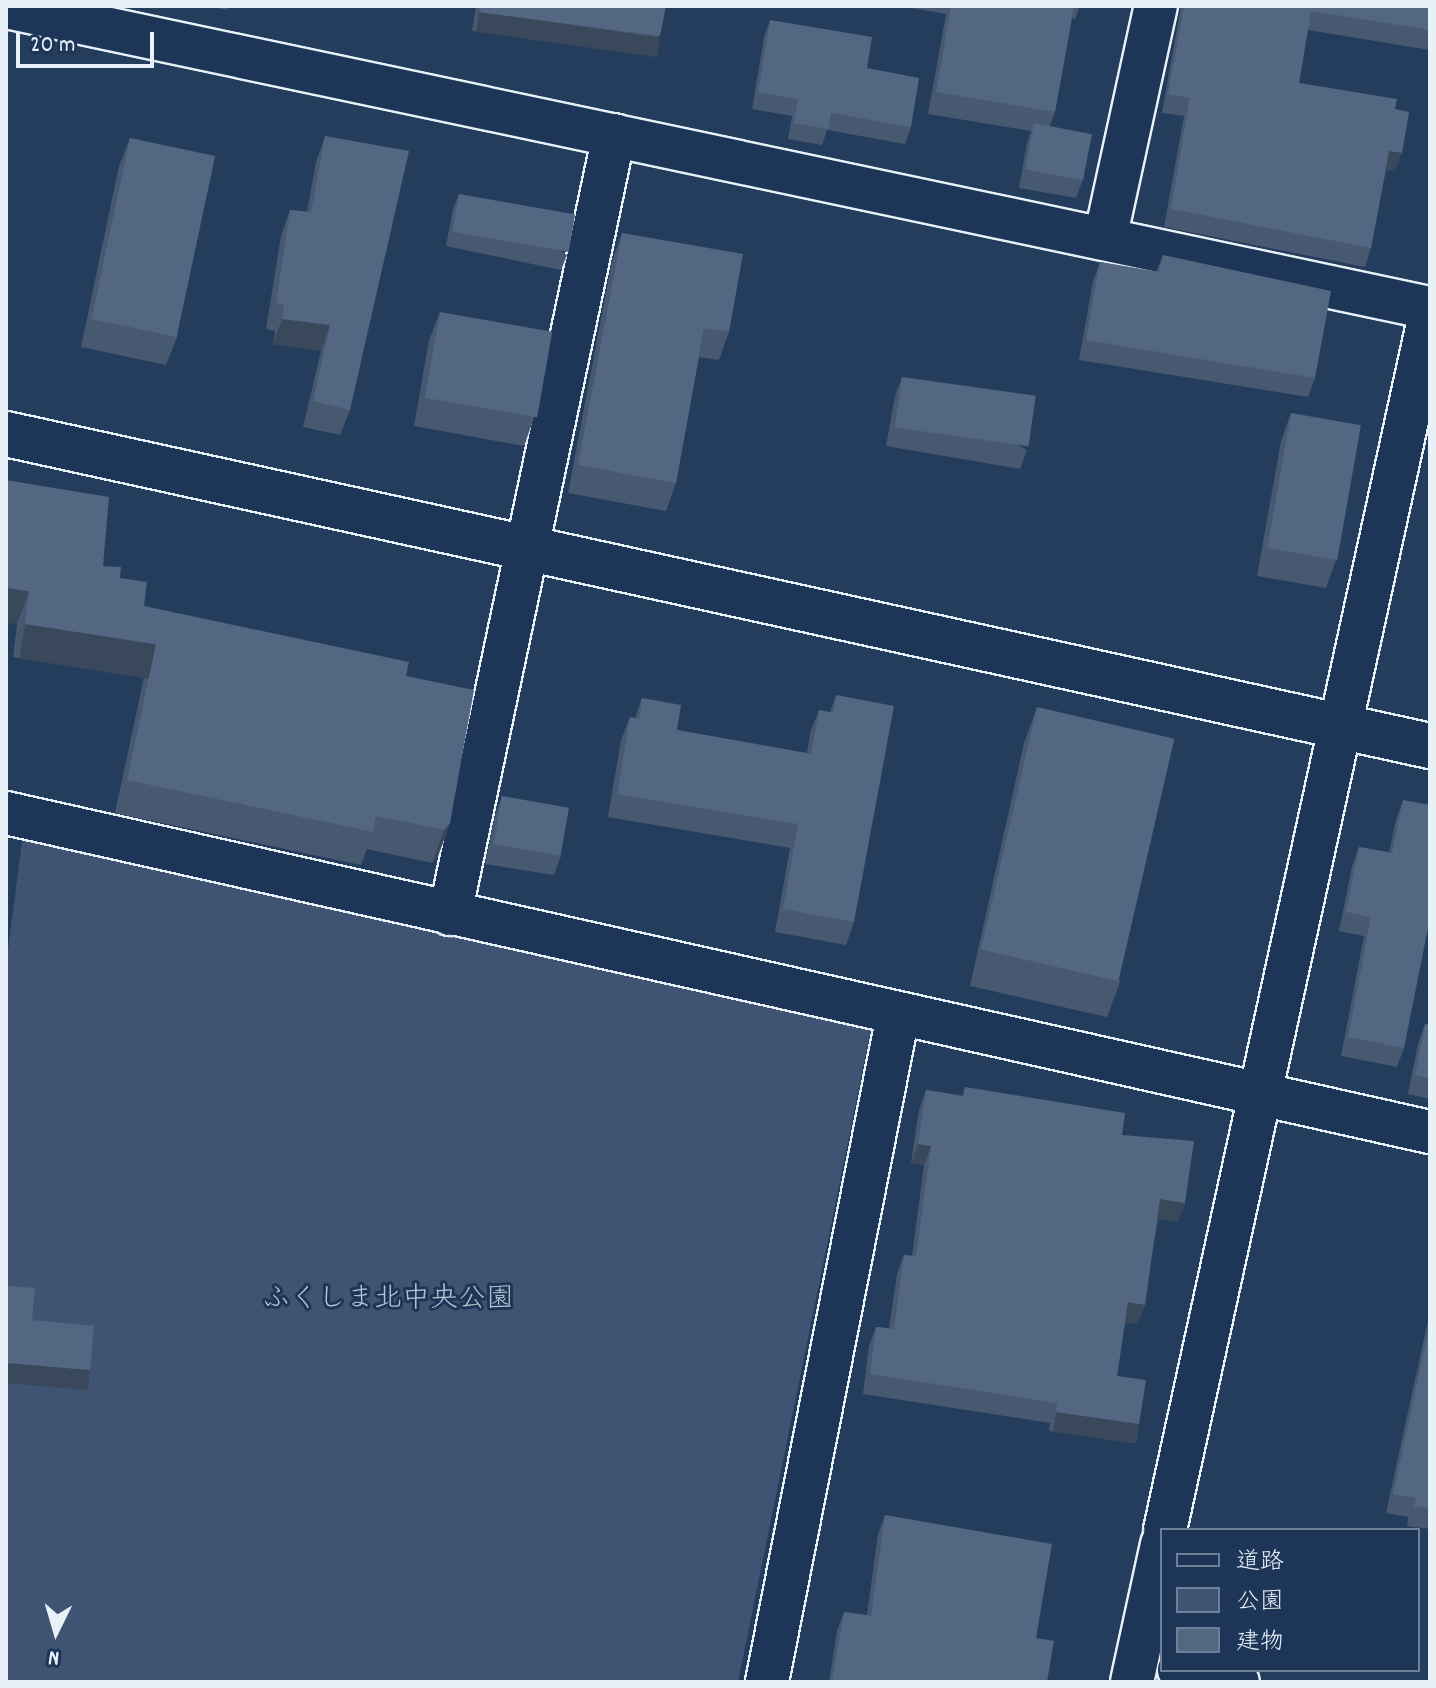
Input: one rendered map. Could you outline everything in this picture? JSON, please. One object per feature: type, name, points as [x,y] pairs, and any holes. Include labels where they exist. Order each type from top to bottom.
[{"type":"street","points":[[1105,239],[1156,6]]},
{"type":"street","points":[[6,7],[126,19],[614,135],[1430,308]]},
{"type":"street","points":[[450,914],[614,135]]},
{"type":"street","points":[[1165,1528],[1261,1095],[1337,725],[1430,315]]},
{"type":"street","points":[[6,434],[1430,746]]},
{"type":"street","points":[[6,813],[1430,1132]]},
{"type":"street","points":[[767,1682],[898,1015]]},
{"type":"street","points":[[1143,1670],[1160,1557]]},
{"type":"street","points":[[1189,1672],[1238,1682]]},
{"type":"green space","name":"ふくしま北中央公園","points":[[24,826],[873,1019],[738,1682],[6,1682],[6,965]]},
{"type":"building","points":[[480,6],[666,6],[660,36],[479,12]]},
{"type":"building","points":[[951,6],[1074,6],[1055,112],[936,92]]},
{"type":"building","points":[[1184,6],[1430,6],[1430,30],[1311,11],[1299,83],[1397,99],[1395,109],[1409,112],[1402,153],[1389,151],[1371,248],[1171,209],[1190,98],[1168,94]]},
{"type":"building","points":[[770,20],[872,37],[867,68],[919,78],[911,127],[831,113],[828,129],[794,123],[798,99],[758,92]]},
{"type":"building","points":[[1034,123],[1092,134],[1083,180],[1025,169]]},
{"type":"building","points":[[325,136],[409,151],[350,410],[313,401],[330,325],[282,319],[284,305],[276,303],[290,210],[311,212]]},
{"type":"building","points":[[130,138],[215,156],[177,337],[92,319]]},
{"type":"building","points":[[459,194],[575,214],[569,252],[452,231]]},
{"type":"building","points":[[622,233],[743,254],[729,332],[704,328],[676,483],[578,465]]},
{"type":"building","points":[[1163,255],[1331,291],[1315,378],[1086,340],[1100,262],[1159,272]]},
{"type":"building","points":[[440,312],[552,332],[537,417],[425,398]]},
{"type":"building","points":[[902,377],[1036,396],[1029,446],[895,428]]},
{"type":"building","points":[[1291,413],[1361,425],[1337,560],[1267,548]]},
{"type":"building","points":[[6,480],[109,497],[103,566],[121,567],[120,578],[147,582],[144,606],[409,662],[406,676],[474,690],[450,823],[444,830],[376,816],[373,832],[127,780],[156,644],[25,624],[29,591],[6,588]]},
{"type":"building","points":[[836,695],[894,706],[854,922],[783,909],[798,824],[617,794],[630,717],[639,719],[642,698],[681,705],[677,730],[811,754],[819,710],[833,713]]},
{"type":"building","points":[[1037,707],[1174,739],[1118,981],[981,950]]},
{"type":"building","points":[[502,796],[569,808],[560,856],[493,844]]},
{"type":"building","points":[[1403,800],[1430,805],[1430,918],[1404,1048],[1348,1037],[1371,917],[1346,912],[1359,847],[1392,853]]},
{"type":"building","points":[[1425,1024],[1430,1025],[1430,1078],[1415,1075]]},
{"type":"building","points":[[965,1087],[1125,1113],[1122,1135],[1194,1141],[1185,1203],[1160,1199],[1145,1305],[1128,1302],[1117,1376],[1146,1380],[1139,1424],[1056,1412],[1057,1403],[870,1374],[876,1327],[894,1329],[904,1255],[916,1256],[931,1146],[918,1144],[926,1090],[964,1096]]},
{"type":"building","points":[[6,1286],[35,1288],[32,1320],[94,1326],[90,1370],[6,1363]]},
{"type":"building","points":[[1430,1324],[1430,1509],[1414,1506],[1416,1498],[1393,1494]]},
{"type":"building","points":[[885,1515],[1052,1544],[1036,1638],[1054,1641],[1047,1682],[832,1682],[844,1612],[871,1616]]}]
